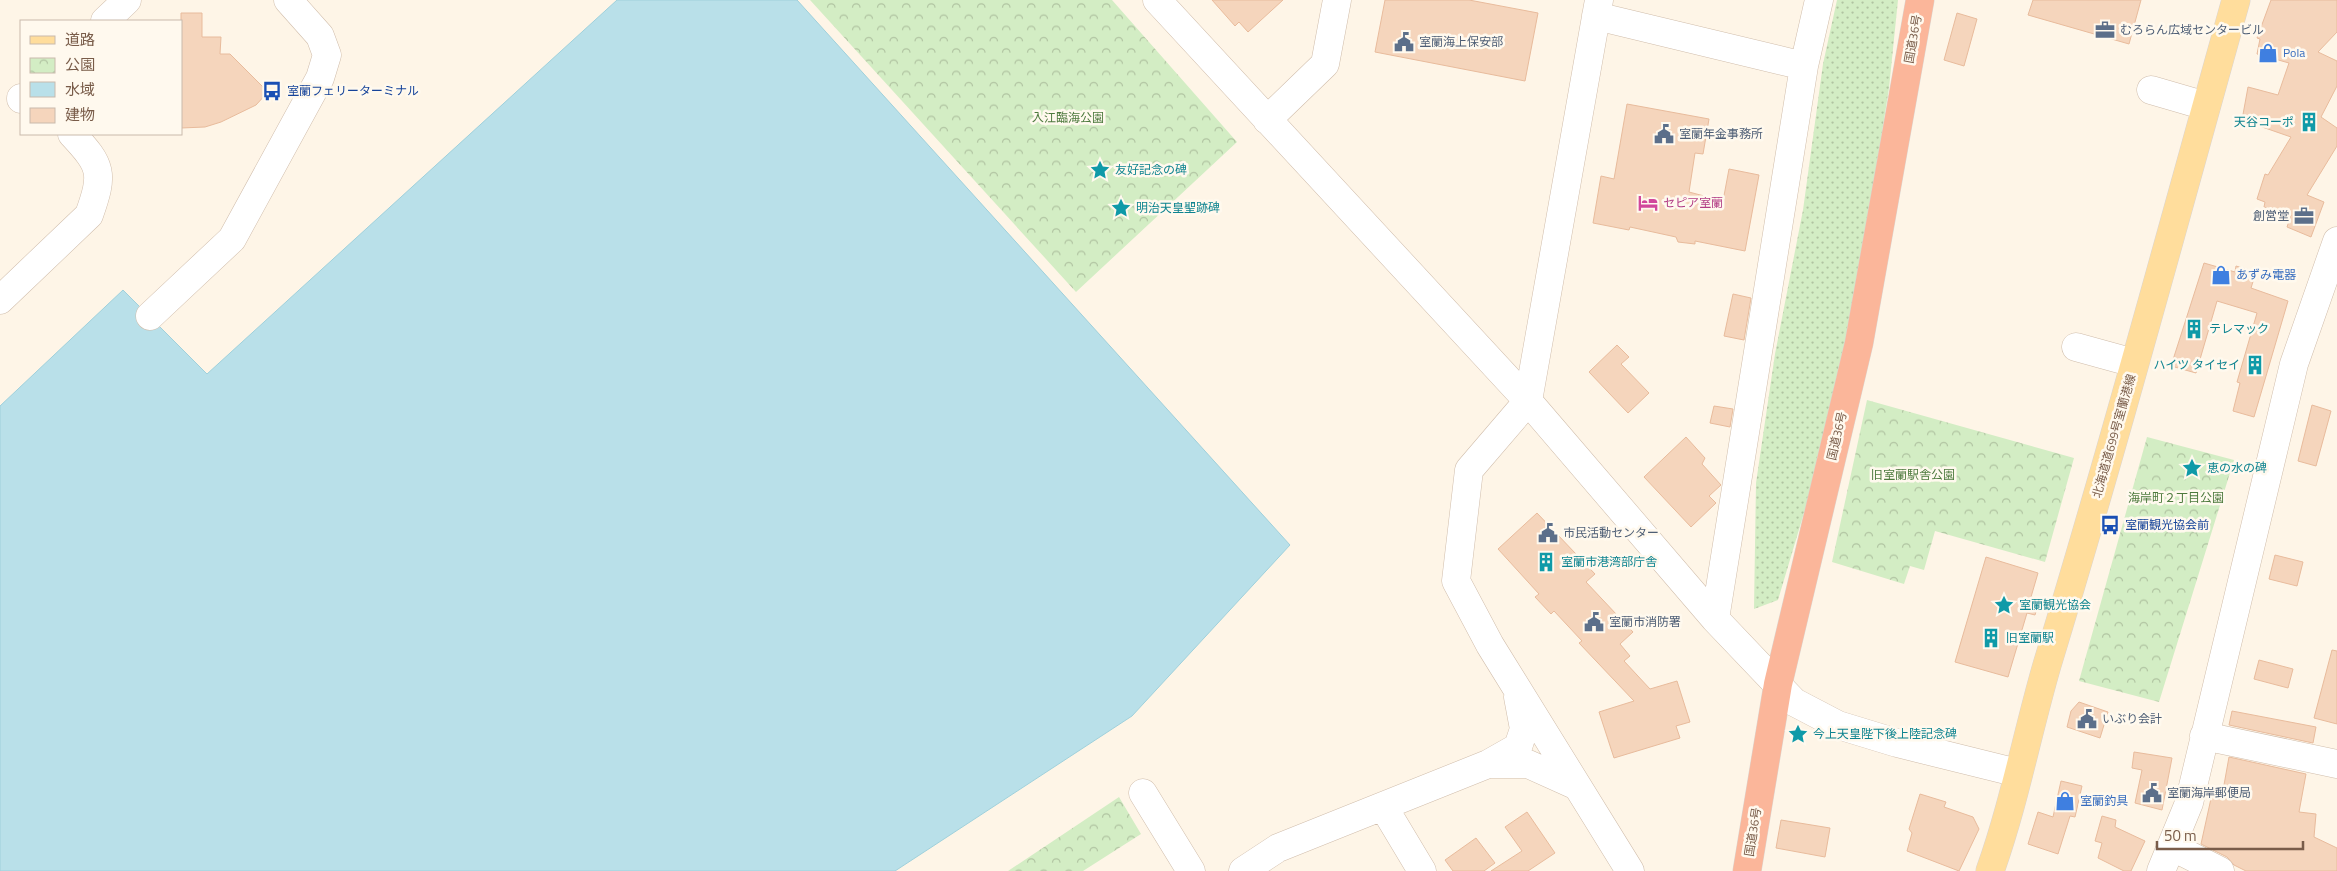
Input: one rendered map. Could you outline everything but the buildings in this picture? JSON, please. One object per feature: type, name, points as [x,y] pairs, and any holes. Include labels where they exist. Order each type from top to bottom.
[{"type":"highway","name":"国道36号","points":[[1747,871],[1778,684],[1859,343],[1920,0]]},
{"type":"main road","name":"北海道道699号室蘭港線","points":[[1990,871],[2006,826],[2018,773],[2236,0]]},
{"type":"street","points":[[105,20],[127,0]]},
{"type":"street","points":[[150,316],[232,239],[320,78],[327,55],[320,36],[288,0]]},
{"type":"street","points":[[1157,0],[1528,401],[1715,619],[1794,702],[1838,725],[2018,773]]},
{"type":"street","points":[[1267,120],[1325,64],[1337,0]]},
{"type":"street","points":[[1715,619],[1804,66],[1819,0]]},
{"type":"street","points":[[1630,871],[1490,645],[1456,581],[1469,470],[1528,401],[1597,8],[1804,66]]},
{"type":"street","points":[[2151,90],[2206,106]]},
{"type":"street","points":[[0,300],[89,215],[100,173],[88,152],[73,135]]},
{"type":"street","points":[[2161,871],[2189,803],[2294,364],[2337,241]]},
{"type":"street","points":[[2076,347],[2134,363]]},
{"type":"street","points":[[1243,871],[1278,848],[1488,764],[1518,747],[1524,729],[1517,689]]},
{"type":"street","points":[[2204,736],[2337,764]]},
{"type":"street","points":[[1488,764],[1528,764],[1577,786]]},
{"type":"street","points":[[1143,793],[1190,871]]},
{"type":"street","points":[[1383,806],[1422,871]]},
{"type":"street","points":[[2171,846],[2220,871]]},
{"type":"green space","name":"入江臨海公園","points":[[810,0],[1112,0],[1237,142],[1076,292]]},
{"type":"green space","points":[[1837,0],[1898,0],[1889,88],[1862,260],[1826,439],[1778,600],[1754,609],[1756,483],[1775,354],[1803,210],[1823,64]]},
{"type":"green space","name":"旧室蘭駅舎公園","points":[[1867,400],[2074,458],[2045,562],[1935,531],[1924,570],[1910,566],[1904,584],[1832,562]]},
{"type":"green space","name":"海岸町２丁目公園","points":[[2147,437],[2234,460],[2159,702],[2079,681]]},
{"type":"green space","points":[[1119,797],[1141,834],[1083,871],[1008,871]]},
{"type":"water","points":[[617,0],[797,0],[1290,545],[1132,716],[895,871],[0,871],[0,406],[123,290],[207,374]]},
{"type":"place","name":"むろらん広域センタービル","points":[[2105,30]]},
{"type":"place","name":"室蘭海上保安部","points":[[1404,42]]},
{"type":"place","name":"Pola","points":[[2268,53]]},
{"type":"place","name":"室蘭フェリーターミナル","points":[[272,91]]},
{"type":"place","name":"天谷コーポ","points":[[2309,122]]},
{"type":"place","name":"室蘭年金事務所","points":[[1664,134]]},
{"type":"place","name":"友好記念の碑","points":[[1100,170]]},
{"type":"place","name":"セピア室蘭","points":[[1648,203]]},
{"type":"place","name":"明治天皇聖跡碑","points":[[1121,208]]},
{"type":"place","name":"創営堂","points":[[2304,216]]},
{"type":"place","name":"あずみ電器","points":[[2221,275]]},
{"type":"place","name":"テレマック","points":[[2194,329]]},
{"type":"place","name":"ハイツ タイセイ","points":[[2255,365]]},
{"type":"place","name":"恵の水の碑","points":[[2192,468]]},
{"type":"place","name":"室蘭観光協会前","points":[[2110,525]]},
{"type":"place","name":"市民活動センター","points":[[1548,533]]},
{"type":"place","name":"室蘭市港湾部庁舎","points":[[1546,562]]},
{"type":"place","name":"室蘭観光協会","points":[[2004,605]]},
{"type":"place","name":"室蘭市消防署","points":[[1594,622]]},
{"type":"place","name":"旧室蘭駅","points":[[1991,638]]},
{"type":"place","name":"いぶり会計","points":[[2087,719]]},
{"type":"place","name":"今上天皇陛下後上陸記念碑","points":[[1798,734]]},
{"type":"place","name":"室蘭海岸郵便局","points":[[2152,793]]},
{"type":"place","name":"室蘭釣具","points":[[2065,801]]}]
